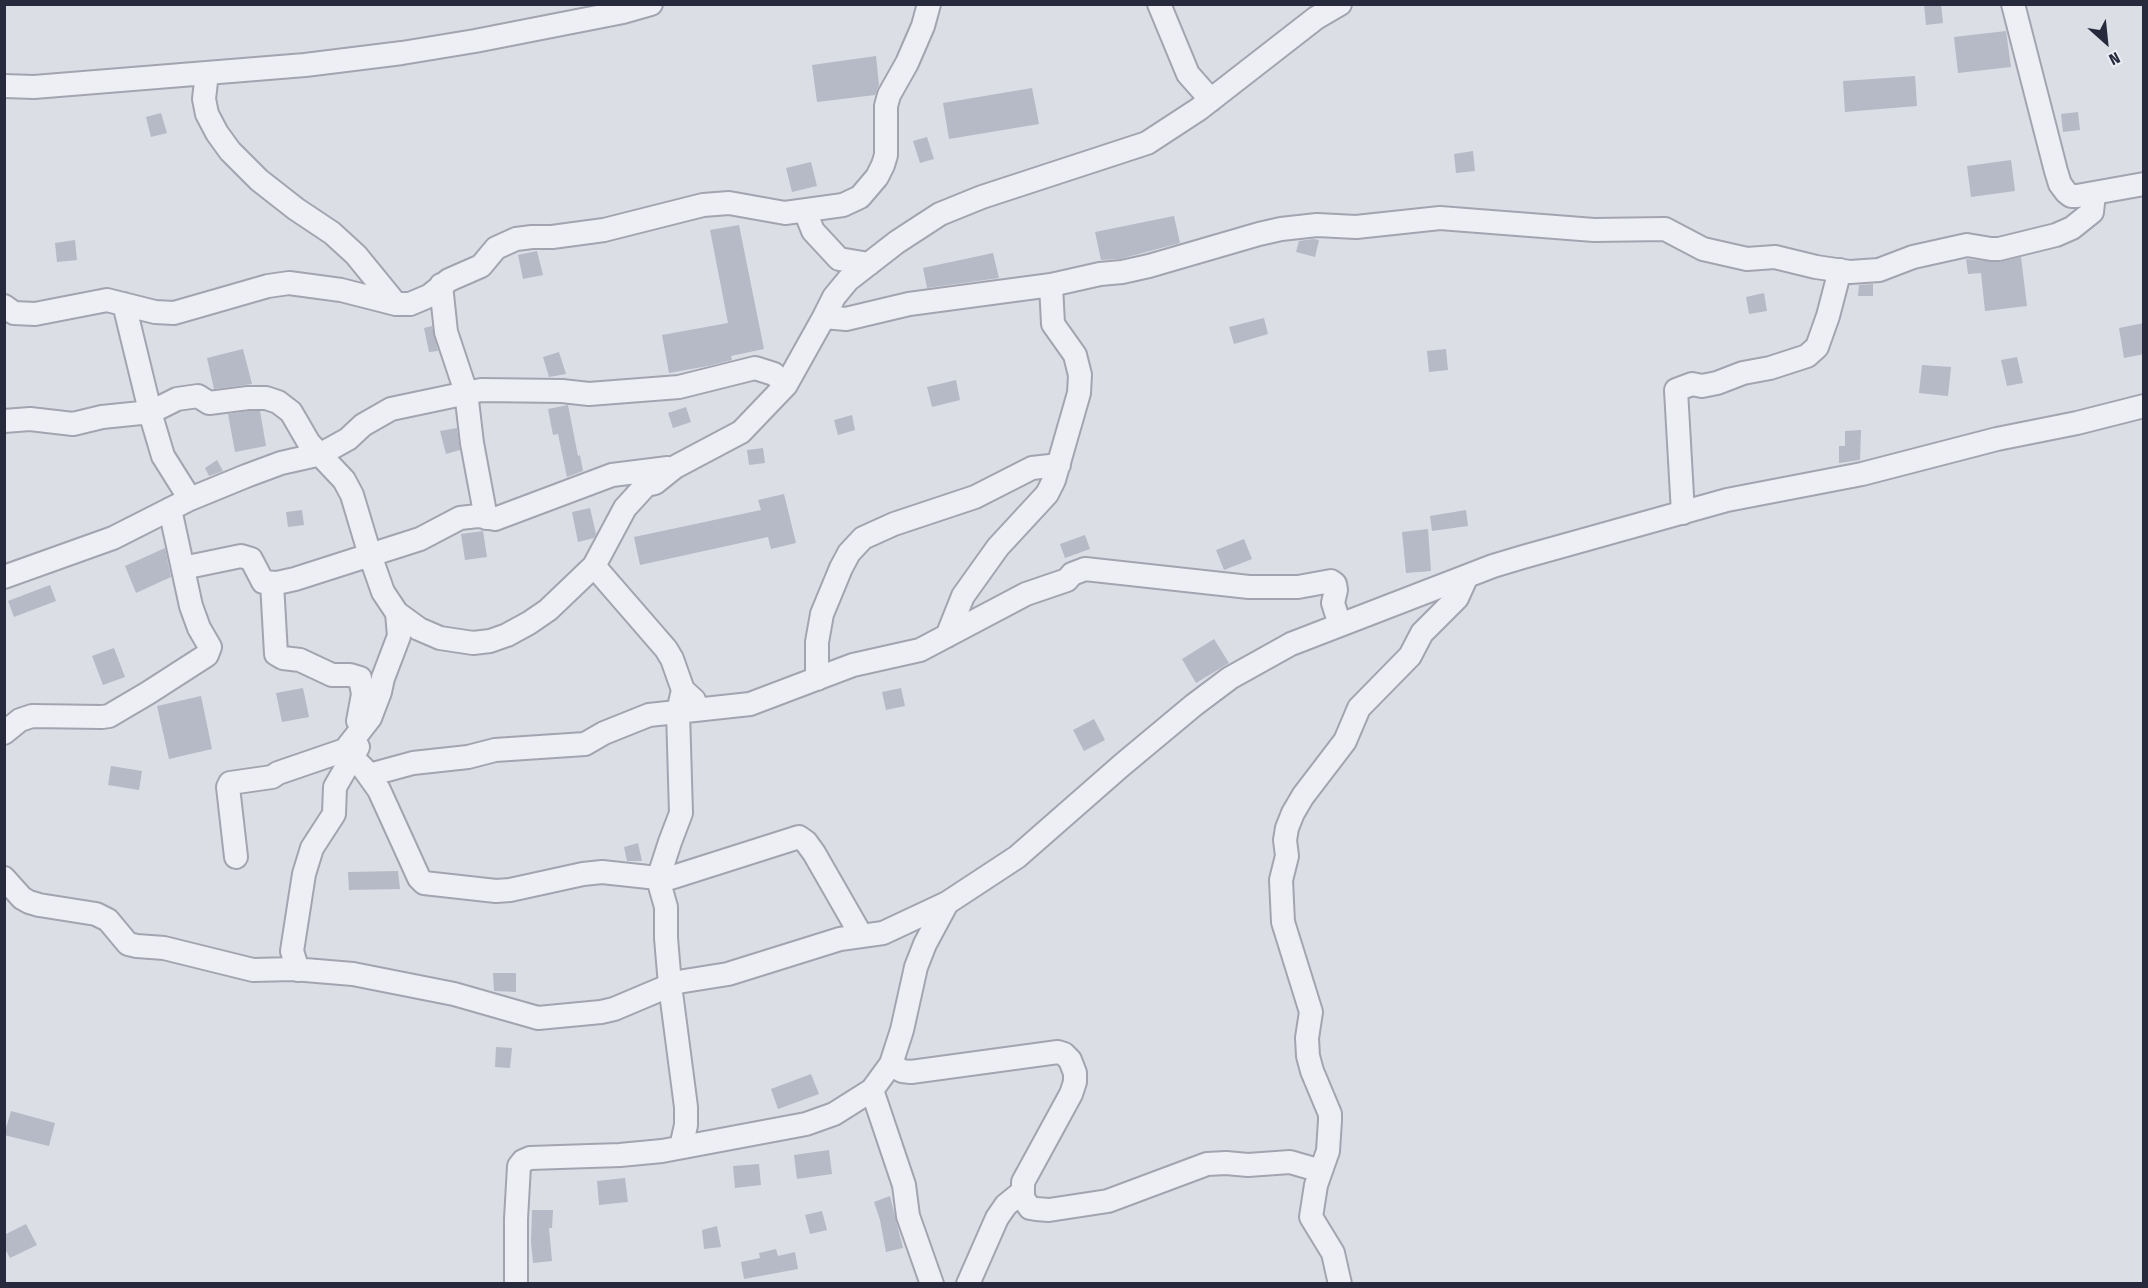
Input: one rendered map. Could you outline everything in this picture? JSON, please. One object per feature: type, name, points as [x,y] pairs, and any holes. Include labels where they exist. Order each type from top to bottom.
[{"type":"street","points":[[4,86],[34,87],[305,65],[402,53],[623,12],[651,4]]},
{"type":"street","points":[[4,306],[14,313],[35,315],[101,301],[155,312],[174,313],[268,286],[289,283],[340,290],[396,304],[410,304],[420,301],[441,285],[481,266],[496,248],[516,239],[604,230],[703,205],[729,203],[785,213],[852,202],[878,177],[886,155],[886,106],[889,95],[907,63],[923,26],[929,4]]},
{"type":"street","points":[[1160,4],[1188,74],[1211,100]]},
{"type":"street","points":[[4,421],[30,419],[73,424],[102,417],[151,412],[184,397],[198,396],[209,403],[266,398],[278,402],[291,412],[309,443],[344,480],[352,495],[383,592],[409,633],[473,643],[490,641],[529,623],[548,610],[594,566],[625,508],[646,485],[655,483],[675,467],[741,432],[786,385],[834,297],[848,280],[897,242],[940,214],[982,197],[1147,143],[1211,100],[1316,18],[1340,4]]},
{"type":"street","points":[[2013,4],[2060,184],[2071,196],[2144,184]]},
{"type":"street","points":[[207,73],[204,99],[207,114],[217,134],[230,151],[259,180],[332,233],[348,248],[396,304]]},
{"type":"street","points":[[824,317],[846,319],[909,304],[1051,285],[1149,266],[1281,229],[1317,225],[1356,227],[1440,218],[1594,230],[1665,229],[1711,252],[1747,259],[1775,257],[1850,272],[1879,270],[1905,260],[1967,245],[1999,249],[2056,235],[2072,228],[2092,212],[2094,194]]},
{"type":"street","points":[[805,211],[813,231],[839,259],[869,264]]},
{"type":"street","points":[[1683,513],[1676,390],[1692,384],[1702,386],[1717,383],[1743,373],[1770,368],[1807,356],[1817,347],[1840,270]]},
{"type":"street","points":[[441,285],[446,332],[466,392],[472,443],[486,518]]},
{"type":"street","points":[[946,636],[963,596],[998,547],[1047,494],[1059,465],[1079,393],[1080,375],[1075,355],[1053,324],[1051,285]]},
{"type":"street","points":[[124,304],[163,456],[190,499]]},
{"type":"street","points":[[4,577],[113,538],[190,499],[264,470],[321,454],[348,439],[363,425],[391,409],[466,392],[498,389],[608,393],[679,387],[755,368],[774,374],[786,385]]},
{"type":"street","points":[[4,878],[22,898],[29,902],[96,914],[108,920],[128,944],[172,950],[253,970],[353,974],[454,994],[538,1018],[614,1009],[670,985],[728,974],[840,939],[894,929],[947,903],[1017,857],[1194,705],[1230,678],[1291,644],[1467,576],[1523,557],[1727,500],[1862,474],[1997,439],[2077,423],[2144,406]]},
{"type":"street","points":[[817,679],[817,642],[822,614],[849,553],[863,538],[894,524],[975,497],[1032,468],[1059,465]]},
{"type":"street","points":[[183,568],[240,556],[250,559],[263,582],[272,583],[295,579],[420,539],[470,515],[501,518],[545,499],[612,475],[675,467]]},
{"type":"street","points":[[4,733],[20,720],[32,716],[109,716],[207,655],[210,647],[199,628],[191,606],[170,509]]},
{"type":"street","points":[[594,566],[666,648],[683,690],[703,710]]},
{"type":"street","points":[[369,775],[413,763],[468,757],[495,750],[585,744],[604,733],[649,715],[750,704],[853,665],[933,645],[1026,594],[1066,580],[1072,574],[1085,568],[1249,587],[1298,587],[1331,581],[1335,584],[1333,603],[1340,625]]},
{"type":"street","points":[[1340,1284],[1333,1253],[1311,1216],[1316,1185],[1328,1151],[1329,1114],[1310,1064],[1307,1047],[1311,1012],[1283,922],[1281,880],[1287,856],[1285,840],[1287,828],[1303,796],[1345,741],[1359,708],[1407,660],[1422,633],[1457,598],[1467,576]]},
{"type":"street","points":[[272,583],[276,654],[283,658],[300,660],[332,675],[350,675],[360,678],[363,694],[358,723],[335,787],[334,814],[312,848],[304,874],[292,951],[298,970]]},
{"type":"street","points":[[237,857],[228,787],[230,783],[272,777],[278,773],[348,753],[363,738],[409,633]]},
{"type":"street","points":[[681,1148],[686,1125],[686,1107],[670,985],[666,907],[658,879],[681,813],[678,712],[683,690]]},
{"type":"street","points":[[348,753],[369,775],[379,790],[419,878],[424,883],[434,886],[496,891],[510,890],[583,873],[658,879],[680,876],[799,837],[814,853],[861,935]]},
{"type":"street","points":[[516,1284],[519,1166],[523,1161],[530,1158],[620,1155],[681,1148],[806,1125],[834,1114],[872,1090],[891,1064],[902,1030],[916,967],[925,944],[947,903]]},
{"type":"street","points":[[891,1064],[902,1071],[911,1072],[1058,1052],[1070,1059],[1075,1073],[1071,1094],[1023,1182],[1022,1192],[1030,1208],[1049,1210],[1120,1197],[1207,1164],[1226,1162],[1248,1165],[1290,1162],[1321,1171]]},
{"type":"street","points":[[872,1090],[904,1185],[908,1216],[932,1284]]},
{"type":"street","points":[[968,1284],[997,1218],[1006,1205],[1022,1192]]},
{"type":"building","points":[[1924,4],[1941,4],[1943,23],[1926,25]]},
{"type":"building","points":[[2006,31],[2011,67],[1958,73],[1954,37]]},
{"type":"building","points":[[876,56],[879,85],[875,95],[817,102],[812,65]]},
{"type":"building","points":[[1915,76],[1917,106],[1845,112],[1843,81]]},
{"type":"building","points":[[1032,88],[1039,124],[949,139],[943,103]]},
{"type":"building","points":[[2078,112],[2080,130],[2063,132],[2061,114]]},
{"type":"building","points":[[161,113],[167,133],[151,137],[146,117]]},
{"type":"building","points":[[927,137],[934,159],[920,163],[913,141]]},
{"type":"building","points":[[1473,151],[1475,171],[1456,173],[1454,154]]},
{"type":"building","points":[[2011,160],[2015,191],[1971,197],[1967,166]]},
{"type":"building","points":[[811,162],[817,186],[792,192],[786,168]]},
{"type":"building","points":[[1174,216],[1180,243],[1120,259],[1101,260],[1095,232]]},
{"type":"building","points":[[739,225],[764,349],[731,356],[732,360],[669,373],[662,335],[728,323],[710,230]]},
{"type":"building","points":[[75,240],[77,260],[57,262],[55,243]]},
{"type":"building","points":[[1319,240],[1315,257],[1296,252],[1299,241]]},
{"type":"building","points":[[537,251],[543,275],[523,279],[518,255]]},
{"type":"building","points":[[993,253],[999,278],[927,288],[923,268]]},
{"type":"building","points":[[2021,257],[2027,306],[1985,311],[1981,273],[1968,274],[1966,259],[1999,262]]},
{"type":"building","points":[[1873,284],[1873,296],[1858,296],[1859,285]]},
{"type":"building","points":[[1764,293],[1767,311],[1749,314],[1746,297]]},
{"type":"building","points":[[1264,318],[1268,334],[1234,344],[1229,327]]},
{"type":"building","points":[[2144,323],[2144,354],[2124,358],[2119,328]]},
{"type":"building","points":[[432,326],[438,351],[429,352],[424,328]]},
{"type":"building","points":[[243,349],[252,384],[214,389],[207,358]]},
{"type":"building","points":[[1446,349],[1448,370],[1429,372],[1427,351]]},
{"type":"building","points":[[559,352],[566,374],[549,377],[543,357]]},
{"type":"building","points":[[2017,357],[2023,383],[2007,386],[2001,360]]},
{"type":"building","points":[[1922,365],[1951,367],[1948,396],[1919,393]]},
{"type":"building","points":[[956,380],[960,400],[932,407],[927,387]]},
{"type":"building","points":[[568,405],[583,471],[567,477],[558,434],[553,435],[548,409]]},
{"type":"building","points":[[686,407],[691,422],[673,428],[668,413]]},
{"type":"building","points":[[260,411],[266,446],[235,452],[228,414]]},
{"type":"building","points":[[852,415],[855,430],[838,435],[834,420]]},
{"type":"building","points":[[457,428],[460,450],[446,454],[440,431]]},
{"type":"building","points":[[1861,430],[1860,460],[1839,463],[1839,446],[1845,446],[1845,431]]},
{"type":"building","points":[[763,448],[765,463],[749,465],[747,450]]},
{"type":"building","points":[[217,460],[223,471],[209,476],[205,468]]},
{"type":"building","points":[[784,494],[796,543],[771,549],[768,537],[640,565],[634,537],[761,510],[758,500]]},
{"type":"building","points":[[590,508],[596,534],[594,538],[578,542],[572,512]]},
{"type":"building","points":[[302,510],[304,525],[288,527],[286,512]]},
{"type":"building","points":[[1466,510],[1468,526],[1432,531],[1430,516]]},
{"type":"building","points":[[1428,529],[1431,571],[1406,573],[1402,532]]},
{"type":"building","points":[[483,531],[487,557],[465,560],[461,534]]},
{"type":"building","points":[[1085,535],[1090,549],[1065,558],[1060,544]]},
{"type":"building","points":[[1244,539],[1252,559],[1224,570],[1216,550]]},
{"type":"building","points":[[165,548],[171,577],[136,593],[125,566]]},
{"type":"building","points":[[50,585],[56,601],[14,617],[8,601]]},
{"type":"building","points":[[1214,639],[1229,663],[1196,683],[1182,659]]},
{"type":"building","points":[[114,648],[125,677],[103,685],[92,656]]},
{"type":"building","points":[[303,688],[309,717],[282,722],[276,693]]},
{"type":"building","points":[[901,688],[905,706],[886,710],[882,692]]},
{"type":"building","points":[[201,696],[212,749],[169,759],[157,706]]},
{"type":"building","points":[[1094,719],[1105,740],[1084,751],[1073,730]]},
{"type":"building","points":[[111,766],[142,771],[139,790],[108,785]]},
{"type":"building","points":[[638,843],[642,861],[627,861],[624,847]]},
{"type":"building","points":[[398,871],[400,889],[349,890],[348,872]]},
{"type":"building","points":[[493,973],[516,973],[516,992],[494,991]]},
{"type":"building","points":[[496,1047],[512,1048],[510,1068],[495,1067]]},
{"type":"building","points":[[811,1074],[819,1094],[778,1109],[771,1089]]},
{"type":"building","points":[[11,1111],[55,1123],[49,1146],[4,1135]]},
{"type":"building","points":[[829,1150],[832,1174],[797,1179],[794,1155]]},
{"type":"building","points":[[759,1164],[761,1185],[735,1188],[733,1166]]},
{"type":"building","points":[[625,1178],[628,1202],[599,1205],[597,1181]]},
{"type":"building","points":[[890,1196],[903,1248],[886,1252],[874,1202]]},
{"type":"building","points":[[532,1210],[553,1210],[552,1228],[549,1228],[552,1261],[533,1263]]},
{"type":"building","points":[[822,1211],[827,1230],[810,1234],[805,1215]]},
{"type":"building","points":[[26,1224],[37,1245],[10,1258],[4,1247],[4,1235]]},
{"type":"building","points":[[717,1226],[721,1247],[704,1249],[702,1230]]},
{"type":"building","points":[[776,1249],[778,1256],[795,1252],[798,1269],[744,1279],[741,1262],[760,1258],[759,1253]]}]
